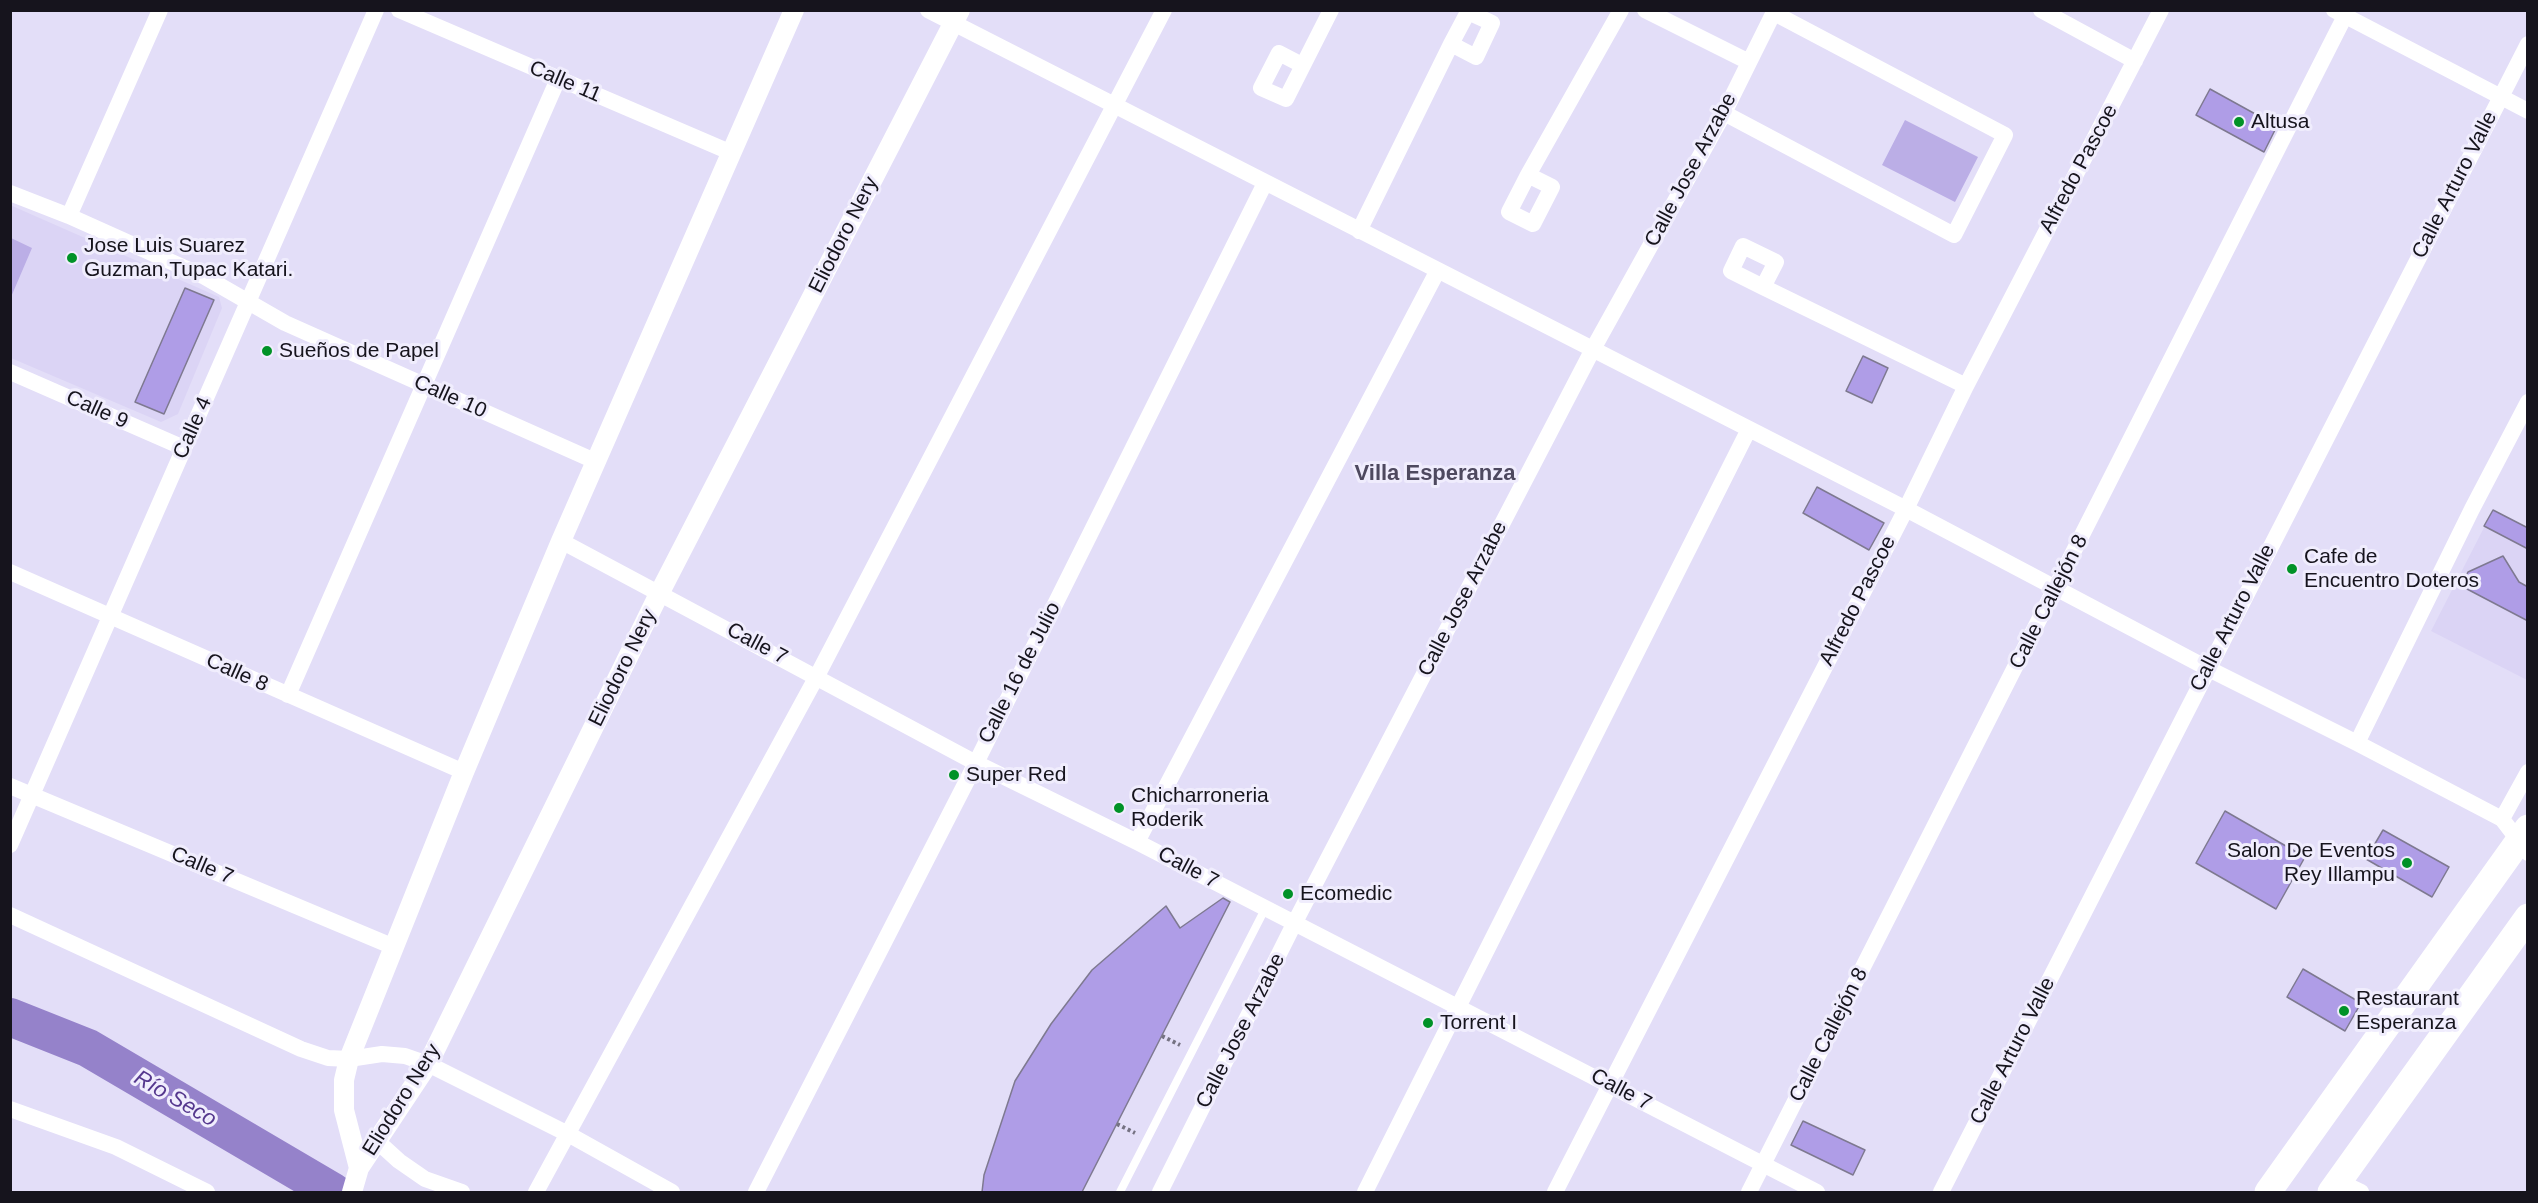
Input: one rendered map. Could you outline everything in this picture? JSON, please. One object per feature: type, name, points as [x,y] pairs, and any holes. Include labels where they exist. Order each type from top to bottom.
[{"type":"highway","points":[[2268,1192],[2524,841]]},
{"type":"highway","points":[[2344,1189],[2528,917]]},
{"type":"street","points":[[69,216],[160,10]]},
{"type":"street","name":"Calle 4","points":[[10,845],[34,796],[376,10]]},
{"type":"street","name":"Calle 11","points":[[399,10],[732,153]]},
{"type":"street","name":"Eliodoro Nery","points":[[356,1179],[344,1110],[344,1080],[349,1059],[464,771],[561,541],[794,10]]},
{"type":"street","points":[[928,10],[956,17],[1113,105],[1906,509],[2207,668],[2357,743],[2502,819],[2524,841]]},
{"type":"street","points":[[536,1192],[816,676],[1164,10]]},
{"type":"street","points":[[1302,65],[1330,10]]},
{"type":"street","points":[[1528,175],[1621,10]]},
{"type":"street","points":[[1645,10],[1749,62]]},
{"type":"street","points":[[2041,10],[2135,61]]},
{"type":"street","name":"Alfredo Pascoe","points":[[1555,1192],[1906,509],[1966,386],[2161,10]]},
{"type":"street","points":[[1724,113],[1954,235],[2005,135],[1775,12]]},
{"type":"street","name":"Calle Jose Arzabe","points":[[1160,1192],[1294,924],[1593,349],[1724,113],[1775,12]]},
{"type":"street","points":[[2343,12],[2528,111]]},
{"type":"street","name":"Calle Callejón 8","points":[[1749,1192],[2056,589],[2343,12]]},
{"type":"street","name":"Eliodoro Nery","points":[[356,1179],[377,1141],[428,1064],[659,594],[956,17]]},
{"type":"street","points":[[1359,231],[1451,44]]},
{"type":"street","name":"Calle Arturo Valle","points":[[1941,1192],[2528,44]]},
{"type":"street","points":[[288,695],[558,79]]},
{"type":"street","name":"Calle 16 de Julio","points":[[756,1192],[976,763],[1265,183]]},
{"type":"street","name":"Calle 10","points":[[10,193],[69,216],[205,277],[285,323],[597,462]]},
{"type":"street","points":[[1137,842],[1438,270]]},
{"type":"street","points":[[1763,287],[1966,386]]},
{"type":"street","name":"Calle 9","points":[[10,372],[184,448]]},
{"type":"street","points":[[2357,743],[2472,509],[2528,402]]},
{"type":"street","points":[[1365,1192],[1749,429]]},
{"type":"street","name":"Calle 7","points":[[561,541],[976,763],[1137,842],[1817,1192]]},
{"type":"street","name":"Calle 8","points":[[10,572],[464,771]]},
{"type":"street","points":[[2502,819],[2528,772]]},
{"type":"street","name":"Calle 7","points":[[10,786],[394,947]]},
{"type":"street","points":[[10,915],[301,1049],[328,1058],[349,1059],[382,1054],[405,1056],[428,1064],[568,1134],[672,1192]]},
{"type":"street","points":[[10,1109],[116,1147],[207,1192]]},
{"type":"street","points":[[377,1141],[399,1161],[425,1179],[462,1192]]},
{"type":"lane","points":[[1119,1192],[1265,909]]},
{"type":"path","points":[[1162,1036],[1192,1051]]},
{"type":"path","points":[[1117,1124],[1147,1140]]},
{"type":"shaded area","points":[[1905,120],[1978,157],[1955,202],[1882,165]]},
{"type":"shaded area","points":[[10,205],[219,297],[222,308],[178,414],[161,422],[11,358]]},
{"type":"shaded area","points":[[11,238],[32,248],[11,297]]},
{"type":"shaded area","points":[[2493,510],[2527,528],[2527,680],[2431,631]]},
{"type":"building","name":"Altusa","points":[[2210,89],[2277,126],[2264,152],[2196,115]]},
{"type":"building","points":[[185,288],[214,300],[164,414],[135,402]]},
{"type":"building","points":[[1863,356],[1888,368],[1872,403],[1846,391]]},
{"type":"building","points":[[1817,487],[1884,523],[1869,550],[1803,513]]},
{"type":"building","points":[[2493,510],[2528,528],[2528,549],[2484,526]]},
{"type":"building","points":[[2503,556],[2519,582],[2528,587],[2528,621],[2467,589],[2463,581],[2468,572]]},
{"type":"building","points":[[2225,811],[2305,857],[2276,909],[2196,863]]},
{"type":"building","name":"Salon De Eventos Rey Illampu","points":[[2383,830],[2449,867],[2432,897],[2366,859]]},
{"type":"building","points":[[1223,898],[1230,902],[1082,1192],[982,1192],[984,1175],[1015,1081],[1051,1024],[1092,970],[1166,906],[1180,928]]},
{"type":"building","points":[[2303,969],[2361,1003],[2345,1031],[2287,997]]},
{"type":"building","points":[[1803,1121],[1865,1150],[1853,1175],[1791,1145]]},
{"type":"waterway","name":"Río Seco","points":[[10,1017],[88,1048],[333,1192]]},
{"type":"place","name":"Altusa","points":[[2239,122]]},
{"type":"place","name":"Jose Luis Suarez Guzman,Tupac Katari.","points":[[72,258]]},
{"type":"place","name":"Sueños de Papel","points":[[267,351]]},
{"type":"place","name":"Cafe de Encuentro Doteros","points":[[2292,569]]},
{"type":"place","name":"Super Red","points":[[954,775]]},
{"type":"place","name":"Chicharroneria Roderik","points":[[1119,808]]},
{"type":"place","name":"Salon De Eventos Rey Illampu","points":[[2407,863]]},
{"type":"place","name":"Ecomedic","points":[[1288,894]]},
{"type":"place","name":"Restaurant Esperanza","points":[[2344,1011]]},
{"type":"place","name":"Torrent I","points":[[1428,1023]]},
{"type":"district","name":"Villa Esperanza","points":[[1435,474]]}]
